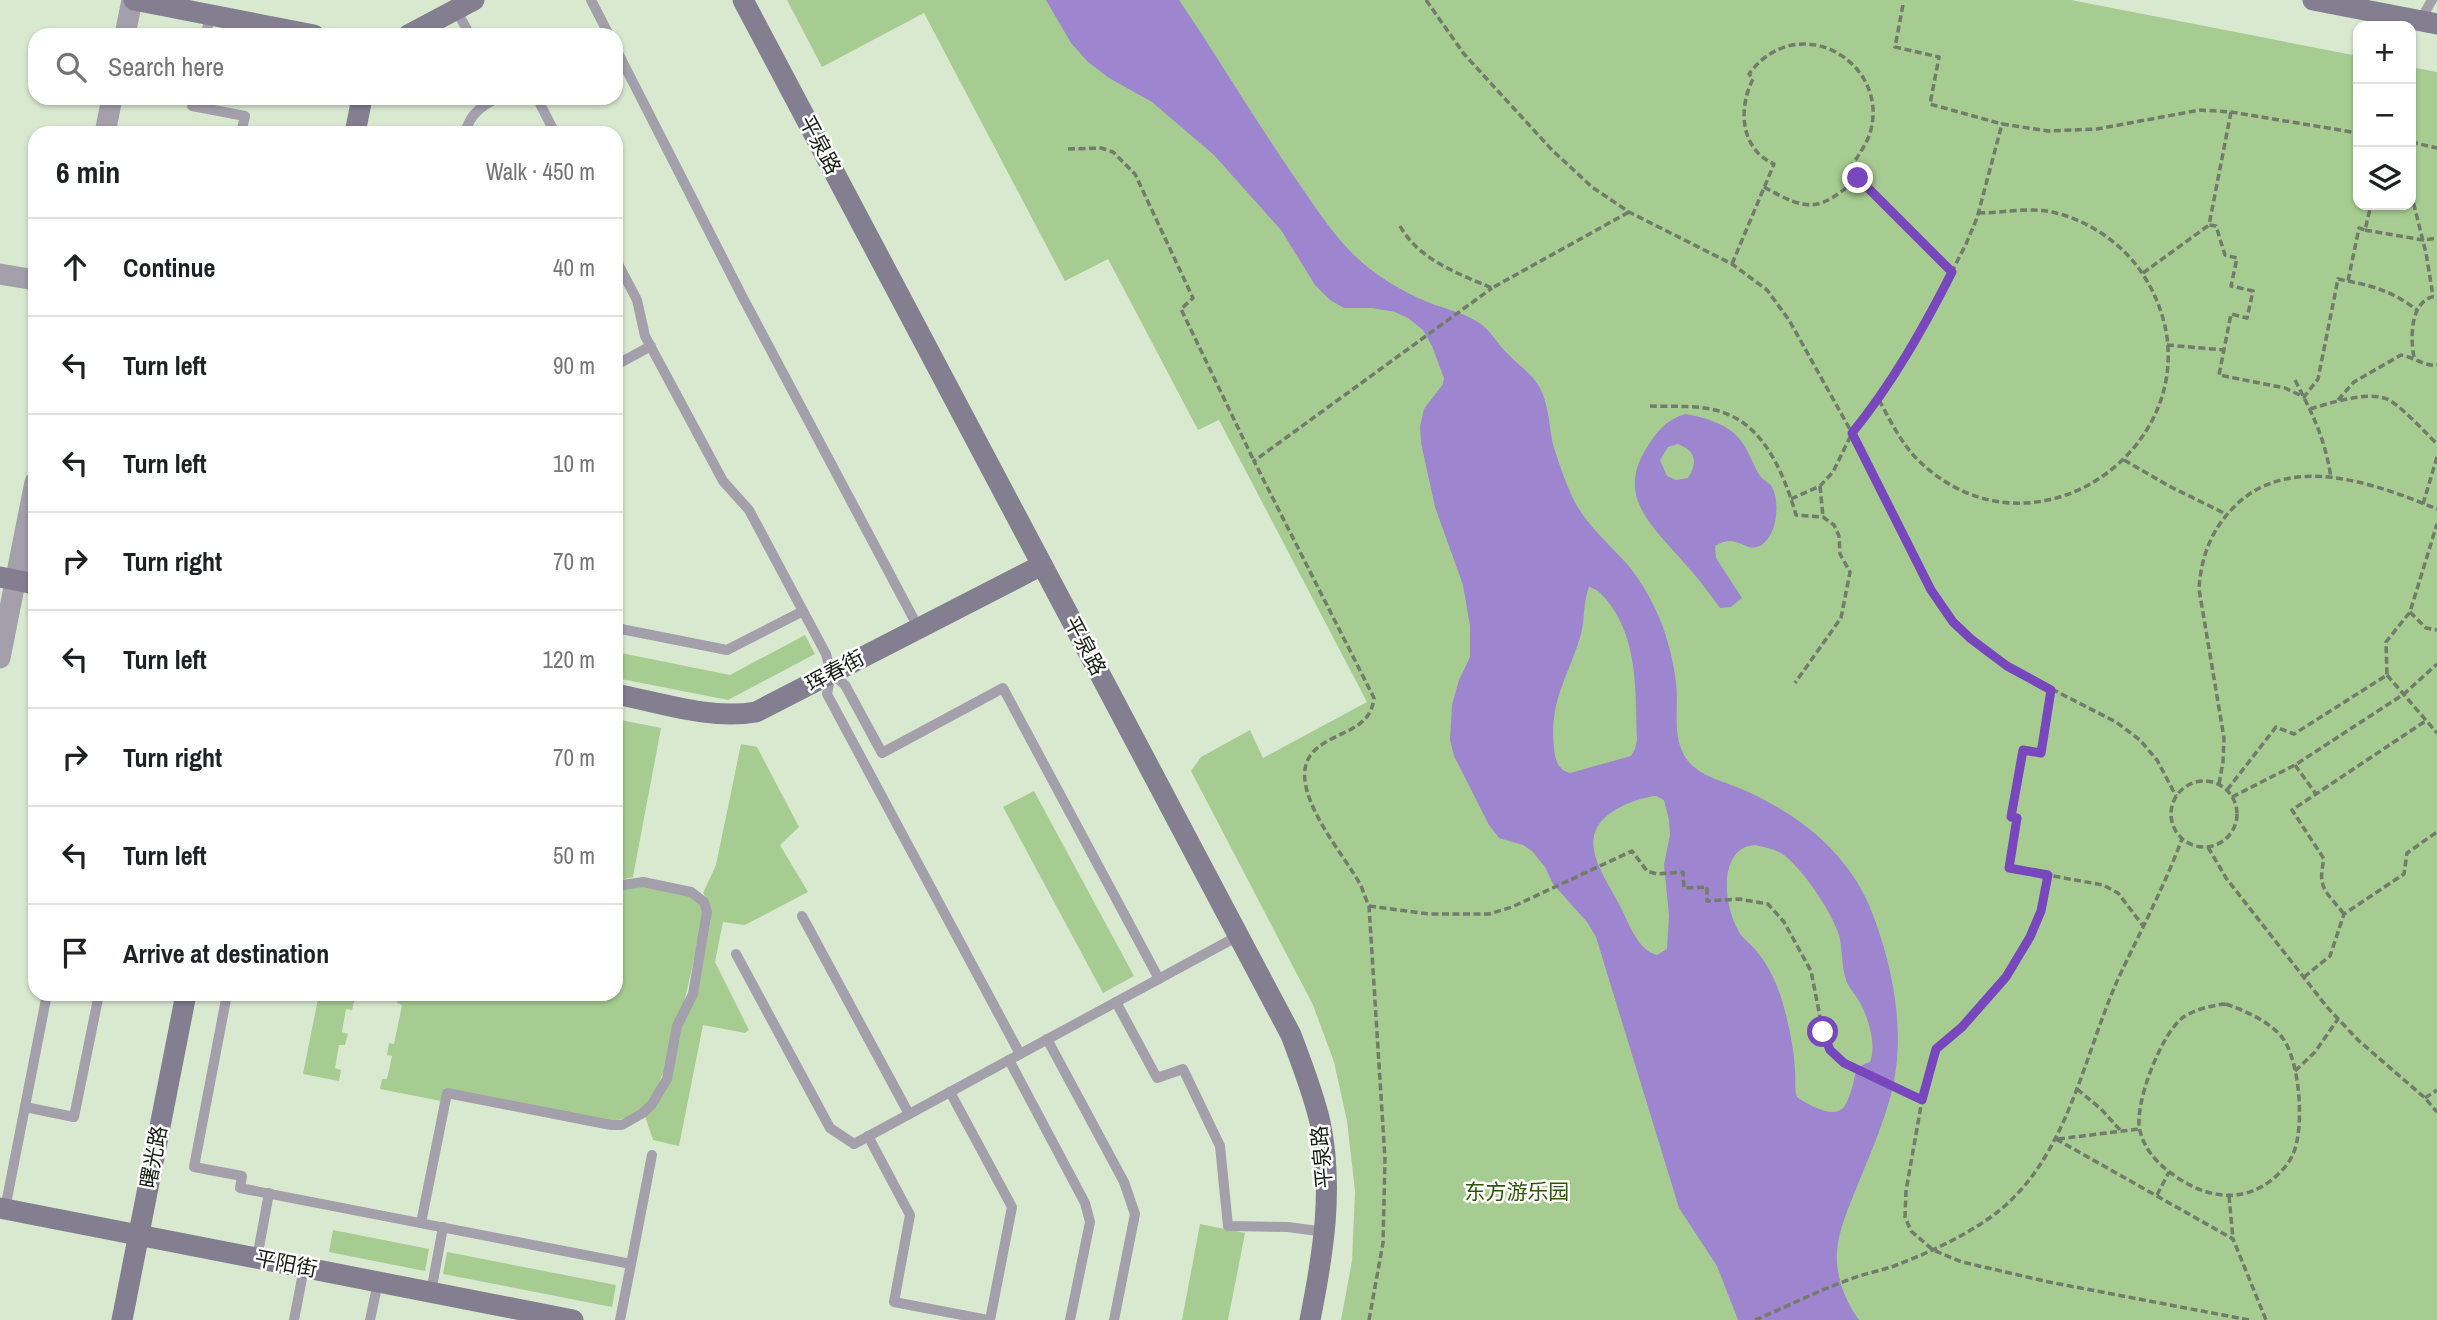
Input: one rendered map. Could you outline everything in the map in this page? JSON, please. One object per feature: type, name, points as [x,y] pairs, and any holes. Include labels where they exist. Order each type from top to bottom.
[{"type":"street","points":[[127,28],[133,0],[209,25],[240,28]]},
{"type":"street","name":"平泉路","points":[[743,0],[1291,1035],[1309,1083],[1320,1124],[1325,1166],[1323,1255],[1310,1320]]},
{"type":"street","points":[[2313,0],[2425,15]]},
{"type":"street","points":[[421,28],[465,5]]},
{"type":"street","points":[[106,126],[111,105]]},
{"type":"street","points":[[356,126],[361,105]]},
{"type":"street","points":[[0,274],[28,280]]},
{"type":"street","points":[[0,658],[28,520]]},
{"type":"street","name":"珲春街","points":[[623,695],[715,713],[738,715],[756,712],[1042,565]]},
{"type":"street","name":"曙光路","points":[[122,1320],[185,1001]]},
{"type":"street","name":"平阳街","points":[[2,1208],[431,1292],[493,1312],[573,1320]]},
{"type":"lane","points":[[591,0],[605,28]]},
{"type":"lane","points":[[2425,15],[2432,0]]},
{"type":"lane","points":[[465,5],[469,28]]},
{"type":"lane","points":[[623,63],[918,627]]},
{"type":"lane","points":[[192,105],[244,116],[242,126]]},
{"type":"lane","points":[[468,126],[478,108],[484,105]]},
{"type":"lane","points":[[541,105],[551,126]]},
{"type":"lane","points":[[623,273],[638,300],[645,336],[723,481],[749,510],[826,654],[831,673],[827,694],[1020,1054]]},
{"type":"lane","points":[[623,361],[651,346]]},
{"type":"lane","points":[[623,629],[727,650],[803,611]]},
{"type":"lane","points":[[831,673],[845,685],[882,753],[1003,688],[1159,979]]},
{"type":"lane","points":[[421,1223],[447,1093],[622,1125],[643,1113],[661,1090],[667,1079],[677,1027],[693,994],[707,912],[704,902],[691,892],[643,882],[623,885]]},
{"type":"lane","points":[[803,916],[909,1114]]},
{"type":"lane","points":[[736,954],[830,1128],[854,1144],[1238,936]]},
{"type":"lane","points":[[2,1208],[46,1001]]},
{"type":"lane","points":[[24,1107],[74,1117],[98,1001]]},
{"type":"lane","points":[[227,1001],[194,1167],[242,1177],[240,1188],[631,1264]]},
{"type":"lane","points":[[1116,1002],[1157,1079],[1183,1069],[1220,1146],[1228,1226],[1325,1231]]},
{"type":"lane","points":[[1047,1039],[1124,1182],[1135,1214],[1114,1320]]},
{"type":"lane","points":[[1009,1060],[1085,1203],[1090,1222],[1070,1320]]},
{"type":"lane","points":[[868,1136],[911,1215],[894,1302],[989,1320],[1012,1207],[950,1092]]},
{"type":"lane","points":[[620,1320],[652,1154]]},
{"type":"lane","points":[[257,1258],[269,1193]]},
{"type":"lane","points":[[431,1292],[443,1227]]},
{"type":"lane","points":[[294,1320],[304,1268]]},
{"type":"lane","points":[[370,1320],[378,1282]]},
{"type":"path","points":[[1426,0],[1464,54],[1552,150],[1592,187],[1629,212],[1732,264],[1767,290],[1789,320],[1852,433],[1931,590],[1953,622],[2007,666],[2116,722],[2140,740],[2157,760],[2176,796]]},
{"type":"path","points":[[1903,5],[1895,47],[1939,57],[1930,104],[2003,124],[2048,131],[2097,129],[2200,110],[2231,111],[2353,132]]},
{"type":"path","points":[[1732,264],[1774,164],[1756,151],[1744,126],[1744,102],[1754,79],[1749,74],[1772,52],[1793,44],[1805,43],[1828,48],[1848,60],[1863,79],[1871,103],[1872,117],[1869,135],[1849,169],[1952,272]]},
{"type":"path","points":[[2142,274],[2209,225],[2231,111]]},
{"type":"path","points":[[1791,499],[1820,486],[1833,471],[1852,433],[1879,400],[1934,307],[1966,244],[1978,213],[2003,124]]},
{"type":"path","points":[[2416,143],[2437,148]]},
{"type":"path","points":[[1068,149],[1101,148],[1113,152],[1135,174],[1193,298],[1181,309],[1254,461],[1374,698],[1372,710],[1363,723],[1318,747],[1309,757],[1306,769],[1306,789],[1313,810],[1361,886],[1369,906],[1385,1159],[1383,1243],[1369,1320]]},
{"type":"path","points":[[1764,187],[1798,203],[1824,204],[1858,178]]},
{"type":"path","points":[[1879,400],[1902,440],[1930,471],[1957,487],[1987,498],[2029,502],[2061,497],[2091,485],[2124,460],[2150,426],[2165,387],[2167,345],[2158,304],[2142,274],[2125,252],[2109,239],[2073,219],[2033,210],[1978,213]]},
{"type":"path","points":[[2365,230],[2370,210]]},
{"type":"path","points":[[2414,357],[2411,341],[2417,310],[2424,300],[2435,296],[2415,210]]},
{"type":"path","points":[[1254,461],[1469,303],[1629,212]]},
{"type":"path","points":[[2209,225],[2216,226],[2225,255],[2237,258],[2231,286],[2253,291],[2247,318],[2231,314],[2219,374],[2285,388],[2304,397]]},
{"type":"path","points":[[1400,226],[1407,238],[1423,252],[1451,270],[1492,288]]},
{"type":"path","points":[[2348,281],[2358,228],[2423,240],[2437,238]]},
{"type":"path","points":[[2304,397],[2318,379],[2338,279],[2376,286],[2396,294],[2417,310]]},
{"type":"path","points":[[2167,345],[2224,350]]},
{"type":"path","points":[[2336,401],[2354,382],[2401,355],[2414,357],[2429,366],[2437,365]]},
{"type":"path","points":[[2295,380],[2326,449],[2331,478]]},
{"type":"path","points":[[2310,409],[2336,401],[2369,397],[2388,399],[2437,444]]},
{"type":"path","points":[[1650,406],[1724,412],[1741,421],[1765,444],[1787,486],[1796,515],[1823,517],[1835,525],[1840,554],[1850,572],[1841,618],[1795,683]]},
{"type":"path","points":[[2423,504],[2437,457]]},
{"type":"path","points":[[2124,460],[2169,486],[2227,514]]},
{"type":"path","points":[[2219,784],[2224,738],[2199,589],[2206,549],[2227,514],[2251,493],[2281,480],[2315,476],[2361,483],[2437,509]]},
{"type":"path","points":[[1820,486],[1823,517]]},
{"type":"path","points":[[2437,524],[2410,612],[2386,642],[2387,675],[2437,733]]},
{"type":"path","points":[[2410,612],[2426,628],[2437,631]]},
{"type":"path","points":[[2232,797],[2295,765],[2404,694],[2437,664]]},
{"type":"path","points":[[2227,790],[2276,727],[2294,734],[2387,675]]},
{"type":"path","points":[[2051,690],[2041,753],[2023,750],[2011,817],[2017,818],[2009,868],[2103,886],[2118,893],[2144,928]]},
{"type":"path","points":[[2344,914],[2324,890],[2319,879],[2324,859],[2292,810],[2427,720]]},
{"type":"path","points":[[2295,765],[2316,794]]},
{"type":"path","points":[[2210,781],[2219,784],[2227,790],[2236,806],[2236,824],[2225,839],[2208,847],[2199,847],[2182,839],[2172,823],[2172,805],[2176,796],[2191,783],[2210,781]]},
{"type":"path","points":[[2304,977],[2330,956],[2344,914],[2404,874],[2407,853],[2437,832]]},
{"type":"path","points":[[1755,1320],[1848,1280],[1933,1250],[1985,1221],[2012,1199],[2034,1175],[2056,1139],[2118,980],[2168,876],[2182,839]]},
{"type":"path","points":[[2208,847],[2226,878],[2338,1019],[2437,1112]]},
{"type":"path","points":[[1369,906],[1429,914],[1489,914],[1512,907],[1632,851],[1647,871],[1657,874],[1682,872],[1684,888],[1707,887],[1707,901],[1739,899],[1768,904],[1784,922],[1811,971],[1823,1032],[1830,1050],[1844,1063],[1922,1100]]},
{"type":"path","points":[[2048,875],[2041,911],[2030,937],[2006,977],[1962,1027],[1936,1049],[1922,1100],[1906,1191],[1905,1217],[1910,1231],[1933,1250],[1962,1262],[2049,1282],[2249,1320]]},
{"type":"path","points":[[2226,1004],[2244,1010],[2281,1036],[2290,1050],[2295,1071],[2299,1120],[2297,1140],[2290,1161],[2262,1188],[2229,1195],[2199,1191],[2169,1172],[2154,1158],[2143,1141],[2139,1129],[2140,1102],[2169,1034],[2185,1016],[2215,1005],[2226,1004]]},
{"type":"path","points":[[2295,1071],[2315,1052],[2338,1019]]},
{"type":"path","points":[[2076,1088],[2121,1131]]},
{"type":"path","points":[[2425,1098],[2437,1090]]},
{"type":"path","points":[[2056,1139],[2139,1129]]},
{"type":"path","points":[[2056,1139],[2233,1239]]},
{"type":"path","points":[[2157,1195],[2169,1172]]},
{"type":"path","points":[[2229,1195],[2233,1239],[2266,1320]]},
{"type":"green space","name":"东方游乐园","points":[[787,0],[2071,0],[2353,55],[2353,210],[2416,210],[2416,68],[2437,72],[2437,1320],[1341,1320],[1352,1261],[1355,1191],[1347,1121],[1334,1062],[1313,1005],[1191,771],[1201,757],[1250,730],[1263,758],[1367,702],[1219,420],[1198,430],[1108,259],[1065,281],[924,13],[822,67]]},
{"type":"green space","points":[[805,635],[815,654],[728,700],[623,679],[623,653],[730,675]]},
{"type":"green space","points":[[623,720],[661,728],[633,877],[623,879]]},
{"type":"green space","points":[[741,744],[757,747],[799,827],[780,845],[808,892],[745,925],[723,922],[715,962],[749,1030],[745,1033],[703,1025],[679,1146],[653,1140],[645,1116],[655,1106],[681,1028],[697,995],[711,919],[708,900],[703,893],[716,865]]},
{"type":"green space","points":[[1034,791],[1134,976],[1103,993],[1003,807]]},
{"type":"green space","points":[[642,886],[690,896],[697,900],[703,912],[678,1027],[663,1073],[648,1102],[636,1113],[611,1121],[444,1088],[441,1101],[380,1089],[382,1079],[387,1079],[392,1056],[387,1055],[389,1043],[394,1044],[402,1005],[397,1001],[623,1001],[623,889]]},
{"type":"green space","points":[[318,1001],[354,1001],[352,1010],[346,1009],[342,1032],[348,1034],[345,1045],[339,1045],[335,1068],[341,1070],[339,1081],[303,1074]]},
{"type":"green space","points":[[1200,1224],[1245,1233],[1228,1320],[1182,1320]]},
{"type":"green space","points":[[333,1230],[429,1249],[425,1271],[329,1252]]},
{"type":"green space","points":[[447,1252],[616,1285],[612,1307],[443,1274]]},
{"type":"shaded area","points":[[1046,0],[1179,0],[1295,178],[1349,250],[1376,274],[1397,287],[1430,303],[1465,315],[1480,324],[1533,378],[1543,394],[1554,448],[1576,504],[1638,579],[1663,627],[1674,669],[1678,738],[1684,755],[1701,772],[1759,797],[1798,820],[1832,849],[1859,885],[1884,947],[1894,992],[1898,1037],[1894,1081],[1887,1107],[1838,1243],[1839,1278],[1849,1305],[1859,1320],[1738,1320],[1717,1266],[1679,1208],[1596,937],[1587,922],[1553,884],[1545,867],[1532,851],[1523,845],[1499,838],[1489,825],[1454,756],[1450,740],[1452,705],[1459,680],[1470,657],[1470,626],[1463,585],[1435,507],[1421,443],[1420,426],[1424,409],[1443,384],[1444,378],[1423,330],[1395,312],[1372,308],[1344,308],[1330,300],[1315,285],[1281,230],[1214,155],[1152,102],[1109,78],[1088,62],[1071,43]],"holes":[[[1589,587],[1606,599],[1617,615],[1630,649],[1635,685],[1637,740],[1631,756],[1570,773],[1560,767],[1555,757],[1554,716],[1581,634]],[[1656,796],[1664,800],[1669,820],[1670,835],[1664,865],[1669,915],[1667,949],[1657,955],[1644,947],[1634,934],[1599,867],[1593,842],[1602,820],[1615,810],[1640,799]],[[1755,845],[1772,849],[1789,859],[1815,890],[1839,935],[1845,977],[1866,1015],[1872,1055],[1870,1062],[1857,1070],[1847,1101],[1838,1111],[1820,1109],[1797,1097],[1792,1043],[1781,997],[1765,963],[1739,932],[1729,907],[1729,867],[1734,856]]]},
{"type":"shaded area","points":[[1685,414],[1705,418],[1735,434],[1760,476],[1771,485],[1776,501],[1772,532],[1764,543],[1752,548],[1730,541],[1715,546],[1716,558],[1742,598],[1731,607],[1720,608],[1656,531],[1640,505],[1636,492],[1635,477],[1649,444],[1664,425]],"holes":[[[1678,444],[1694,458],[1693,467],[1688,478],[1676,480],[1667,476],[1660,460],[1668,447]]]},
{"type":"route","points":[[1823,1032],[1830,1050],[1844,1063],[1922,1100],[1936,1049],[1962,1027],[2006,977],[2030,937],[2041,911],[2048,875],[2009,868],[2017,818],[2011,817],[2023,750],[2041,753],[2051,690],[2007,666],[1953,622],[1931,590],[1852,433],[1879,400],[1952,272],[1858,178]]}]
